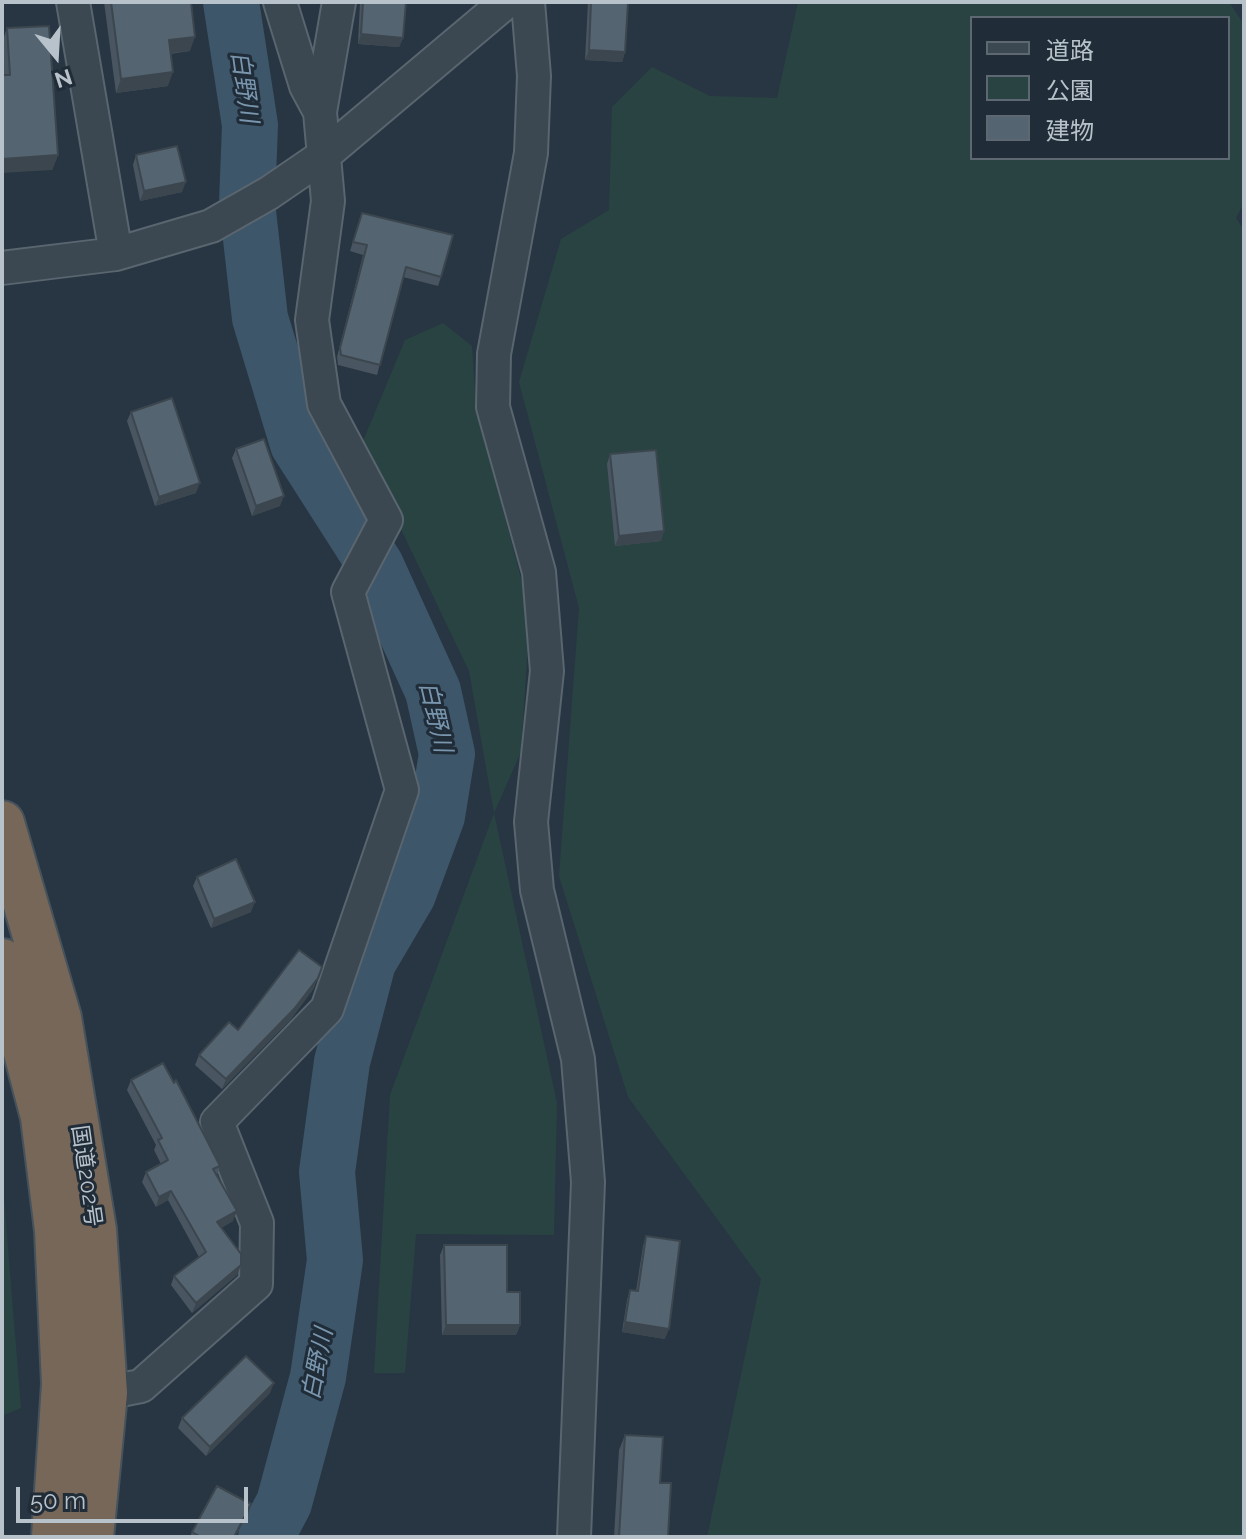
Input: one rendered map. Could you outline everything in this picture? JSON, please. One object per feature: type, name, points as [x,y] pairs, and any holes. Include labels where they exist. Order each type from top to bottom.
[{"type":"highway","name":"国道202号","points":[[2,823],[59,1018],[94,1230],[105,1393],[91,1537]]},
{"type":"highway","name":"国道202号","points":[[2,961],[43,1117],[57,1230],[64,1384],[54,1537]]},
{"type":"street","points":[[73,2],[116,254]]},
{"type":"street","points":[[280,2],[306,86],[320,112]]},
{"type":"street","points":[[105,1393],[141,1386],[256,1284],[257,1223],[217,1122],[327,1009],[402,790],[348,592],[386,520],[324,404],[312,320],[328,201],[320,112],[339,2]]},
{"type":"street","points":[[2,268],[116,254],[211,226],[269,193],[323,156],[506,2]]},
{"type":"street","points":[[528,2],[534,76],[531,153],[494,354],[493,407],[539,572],[547,671],[531,822],[535,876],[578,1059],[588,1182],[574,1537]]},
{"type":"green space","points":[[798,2],[1229,2],[1244,24],[1244,203],[1236,218],[1244,230],[1244,1537],[707,1537],[761,1279],[628,1097],[559,876],[579,608],[519,382],[561,239],[609,210],[612,107],[652,67],[710,96],[777,98]]},
{"type":"green space","points":[[443,323],[472,346],[476,407],[530,613],[521,752],[494,813],[469,671],[361,446],[405,340]]},
{"type":"green space","points":[[494,813],[557,1103],[554,1235],[416,1234],[405,1373],[374,1373],[390,1095]]},
{"type":"green space","points":[[2,1173],[21,1408],[2,1416]]},
{"type":"building","points":[[111,2],[191,2],[195,37],[169,40],[173,72],[121,79]]},
{"type":"building","points":[[363,2],[406,2],[403,38],[361,34]]},
{"type":"building","points":[[591,2],[628,2],[625,52],[589,50]]},
{"type":"building","points":[[49,26],[58,155],[2,159],[2,75],[10,75],[7,28]]},
{"type":"building","points":[[177,146],[186,182],[144,191],[136,155]]},
{"type":"building","points":[[362,213],[453,235],[441,277],[406,267],[380,365],[341,355],[340,348],[367,245],[353,242]]},
{"type":"building","points":[[172,398],[200,483],[159,497],[131,412]]},
{"type":"building","points":[[264,439],[284,496],[256,506],[236,449]]},
{"type":"building","points":[[656,450],[664,531],[619,536],[610,454]]},
{"type":"building","points":[[236,859],[255,902],[214,919],[197,877]]},
{"type":"building","points":[[299,950],[322,967],[318,978],[294,1009],[226,1079],[199,1055],[229,1022],[238,1030]]},
{"type":"building","points":[[163,1063],[174,1083],[176,1080],[220,1166],[213,1169],[237,1211],[217,1222],[241,1254],[241,1265],[196,1303],[174,1276],[206,1252],[171,1191],[159,1197],[146,1172],[168,1160],[158,1140],[162,1138],[131,1080]]},
{"type":"building","points":[[646,1236],[680,1241],[669,1329],[625,1322],[630,1290],[638,1291]]},
{"type":"building","points":[[444,1245],[507,1245],[507,1292],[520,1292],[520,1325],[446,1325]]},
{"type":"building","points":[[246,1356],[274,1383],[210,1447],[182,1418]]},
{"type":"building","points":[[625,1435],[663,1437],[660,1483],[671,1483],[668,1537],[619,1537]]},
{"type":"building","points":[[217,1486],[251,1504],[234,1537],[201,1537],[192,1532]]},
{"type":"waterway","name":"白野川","points":[[231,2],[250,125],[247,203],[260,318],[298,444],[376,566],[433,691],[447,754],[437,816],[408,894],[368,962],[342,1062],[327,1172],[335,1260],[318,1377],[284,1503],[266,1537]]}]
